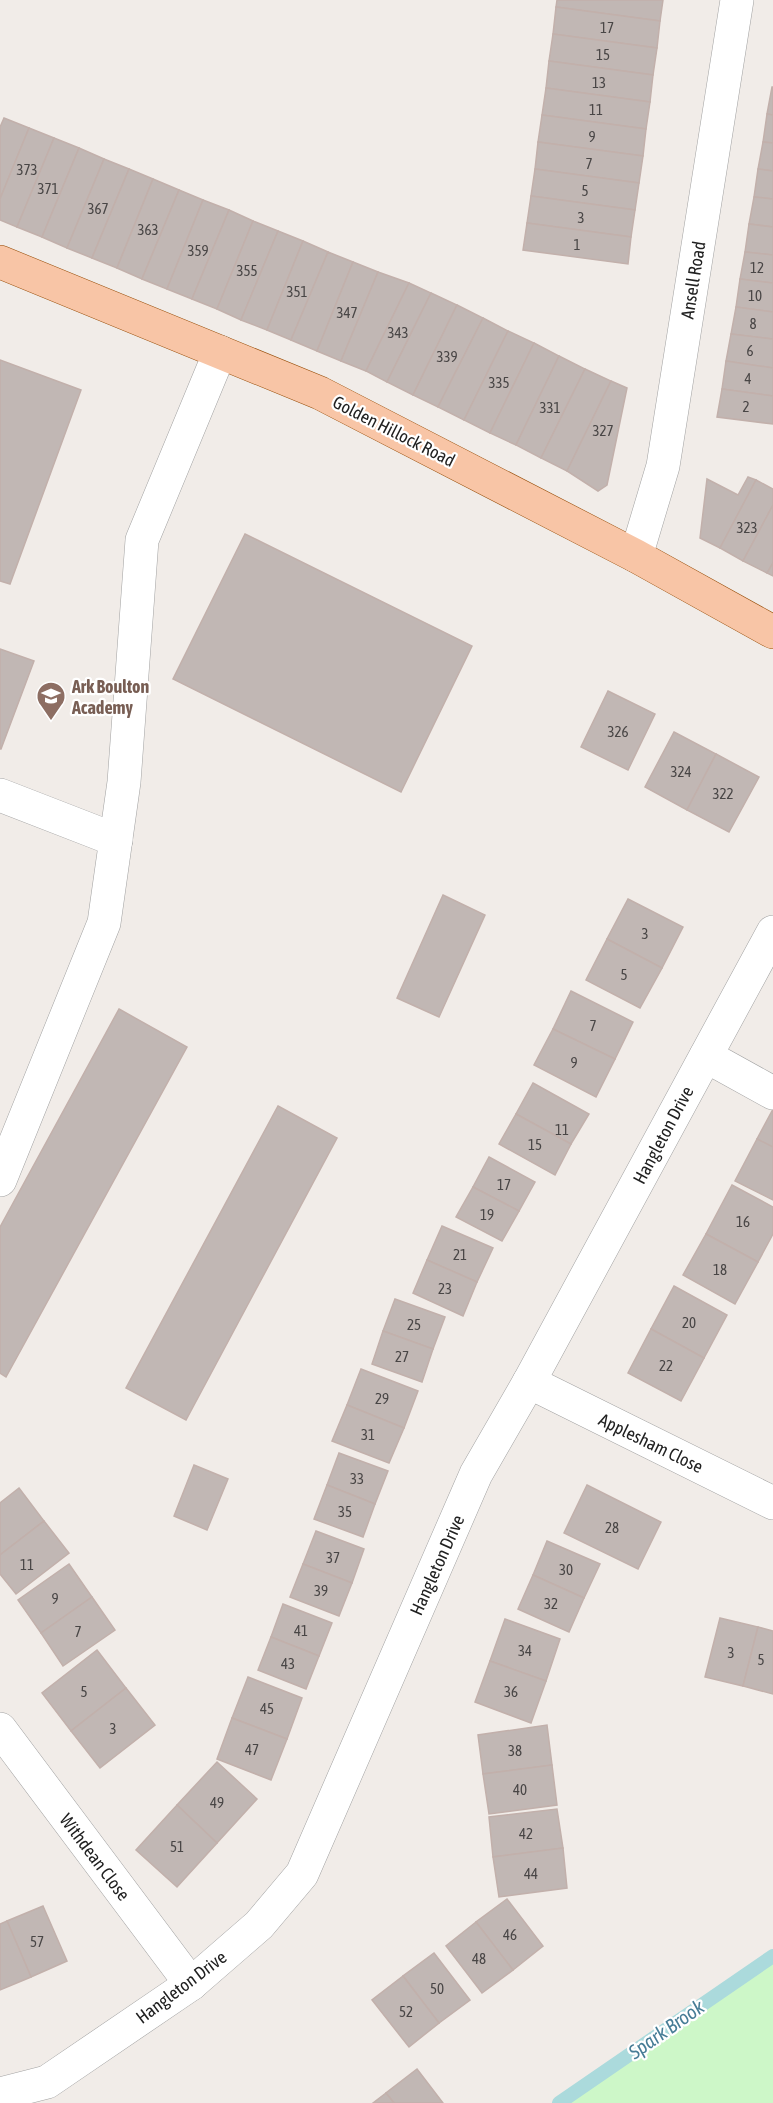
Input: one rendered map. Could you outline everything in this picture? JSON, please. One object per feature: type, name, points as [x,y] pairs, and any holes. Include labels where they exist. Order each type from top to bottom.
[{"type":"main road","name":"Golden Hillock Road","points":[[0,262],[320,393],[636,556],[773,632]]},
{"type":"street","name":"Ansell Road","points":[[636,556],[663,466],[737,0]]},
{"type":"street","points":[[0,1180],[104,923],[124,782],[142,540],[220,352]]},
{"type":"street","points":[[0,795],[116,840]]},
{"type":"street","name":"Hangleton Drive","points":[[0,2094],[47,2082],[191,1984],[259,1925],[302,1874],[476,1473],[529,1382],[773,932]]},
{"type":"street","points":[[706,1056],[773,1093]]},
{"type":"street","name":"Applesham Close","points":[[529,1382],[773,1503]]},
{"type":"street","name":"Withdean Close","points":[[0,1729],[191,1984]]},
{"type":"green space","points":[[773,1956],[773,2103],[559,2103]]},
{"type":"building","points":[[557,0],[663,0],[660,21],[556,7]]},
{"type":"building","points":[[556,7],[660,21],[657,48],[553,34]]},
{"type":"building","points":[[553,34],[657,48],[653,75],[549,61]]},
{"type":"building","points":[[549,61],[653,75],[650,102],[546,88]]},
{"type":"building","points":[[773,87],[773,115],[767,114]]},
{"type":"building","points":[[546,88],[650,102],[646,129],[542,115]]},
{"type":"building","points":[[767,114],[773,115],[773,143],[763,142]]},
{"type":"building","points":[[542,115],[646,129],[643,156],[538,142]]},
{"type":"building","points":[[4,118],[29,128],[0,199],[0,127]]},
{"type":"building","points":[[29,128],[54,138],[17,227],[0,220],[0,199]]},
{"type":"building","points":[[54,138],[79,148],[42,237],[17,227]]},
{"type":"building","points":[[538,142],[643,156],[639,183],[535,169]]},
{"type":"building","points":[[763,142],[773,143],[773,171],[758,169]]},
{"type":"building","points":[[79,148],[104,159],[67,248],[42,237]]},
{"type":"building","points":[[104,159],[129,169],[92,258],[67,248]]},
{"type":"building","points":[[129,169],[153,179],[117,268],[92,258]]},
{"type":"building","points":[[535,169],[639,183],[635,210],[531,196]]},
{"type":"building","points":[[758,169],[773,171],[773,199],[754,197]]},
{"type":"building","points":[[153,179],[179,190],[142,279],[117,268]]},
{"type":"building","points":[[179,190],[203,200],[167,289],[142,279]]},
{"type":"building","points":[[531,196],[635,210],[631,237],[527,223]]},
{"type":"building","points":[[754,197],[773,199],[773,227],[749,224]]},
{"type":"building","points":[[203,200],[229,210],[192,299],[167,289]]},
{"type":"building","points":[[229,210],[253,221],[217,309],[192,299]]},
{"type":"building","points":[[253,221],[278,231],[241,320],[217,309]]},
{"type":"building","points":[[527,223],[631,237],[628,264],[523,250]]},
{"type":"building","points":[[749,224],[773,227],[773,255],[745,252]]},
{"type":"building","points":[[278,231],[303,241],[267,330],[241,320]]},
{"type":"building","points":[[303,241],[328,252],[291,340],[267,330]]},
{"type":"building","points":[[328,252],[353,262],[317,351],[291,340]]},
{"type":"building","points":[[745,252],[773,255],[773,283],[740,279]]},
{"type":"building","points":[[353,262],[378,272],[341,361],[317,351]]},
{"type":"building","points":[[378,272],[409,283],[366,371],[341,361]]},
{"type":"building","points":[[740,279],[773,283],[773,312],[736,307]]},
{"type":"building","points":[[409,283],[431,293],[387,382],[366,371]]},
{"type":"building","points":[[431,293],[457,305],[413,395],[387,382]]},
{"type":"building","points":[[457,305],[483,318],[438,407],[413,395]]},
{"type":"building","points":[[736,307],[773,312],[773,339],[731,334]]},
{"type":"building","points":[[483,318],[508,331],[464,420],[438,407]]},
{"type":"building","points":[[508,331],[534,343],[490,433],[464,420]]},
{"type":"building","points":[[731,334],[773,339],[773,368],[726,361]]},
{"type":"building","points":[[534,343],[559,356],[516,445],[490,433]]},
{"type":"building","points":[[559,356],[585,369],[541,458],[516,445]]},
{"type":"building","points":[[0,360],[81,390],[10,584],[0,581]]},
{"type":"building","points":[[726,361],[773,368],[773,396],[722,389]]},
{"type":"building","points":[[585,369],[611,381],[567,471],[541,458]]},
{"type":"building","points":[[611,381],[627,388],[607,485],[598,491],[567,471]]},
{"type":"building","points":[[722,389],[773,396],[773,424],[717,417]]},
{"type":"building","points":[[748,477],[756,480],[720,548],[700,538],[707,479],[738,495]]},
{"type":"building","points":[[756,480],[773,489],[773,505],[743,561],[720,548]]},
{"type":"building","points":[[773,505],[773,563],[767,573],[743,561]]},
{"type":"building","points":[[245,534],[472,646],[401,792],[173,679]]},
{"type":"building","points":[[773,563],[773,576],[767,573]]},
{"type":"building","points":[[0,649],[34,661],[1,749],[0,749]]},
{"type":"building","points":[[608,691],[655,714],[628,770],[581,747]]},
{"type":"building","points":[[674,732],[716,754],[687,810],[645,787]]},
{"type":"building","points":[[716,754],[759,777],[729,832],[687,810]]},
{"type":"building","points":[[443,895],[485,915],[439,1017],[397,998]]},
{"type":"building","points":[[628,899],[683,927],[662,968],[607,939]]},
{"type":"building","points":[[607,939],[662,968],[640,1008],[586,980]]},
{"type":"building","points":[[571,991],[633,1022],[615,1059],[553,1029]]},
{"type":"building","points":[[119,1009],[187,1047],[6,1377],[0,1373],[0,1227]]},
{"type":"building","points":[[553,1029],[615,1059],[596,1097],[534,1065]]},
{"type":"building","points":[[533,1083],[589,1114],[571,1144],[516,1114]]},
{"type":"building","points":[[278,1106],[337,1138],[186,1420],[126,1388]]},
{"type":"building","points":[[773,1109],[773,1147],[757,1139]]},
{"type":"building","points":[[516,1114],[571,1144],[555,1175],[499,1144]]},
{"type":"building","points":[[757,1139],[773,1147],[773,1200],[735,1181]]},
{"type":"building","points":[[489,1157],[535,1182],[519,1211],[473,1187]]},
{"type":"building","points":[[732,1185],[773,1207],[773,1234],[758,1262],[706,1234]]},
{"type":"building","points":[[473,1187],[519,1211],[502,1241],[456,1217]]},
{"type":"building","points":[[442,1226],[493,1248],[477,1282],[427,1260]]},
{"type":"building","points":[[706,1234],[758,1262],[735,1304],[683,1275]]},
{"type":"building","points":[[427,1260],[477,1282],[463,1316],[413,1293]]},
{"type":"building","points":[[674,1286],[727,1315],[704,1358],[651,1329]]},
{"type":"building","points":[[395,1299],[445,1317],[433,1349],[383,1331]]},
{"type":"building","points":[[651,1329],[704,1358],[681,1401],[628,1373]]},
{"type":"building","points":[[383,1331],[433,1349],[422,1382],[372,1364]]},
{"type":"building","points":[[361,1369],[418,1391],[404,1428],[347,1405]]},
{"type":"building","points":[[347,1405],[404,1428],[389,1463],[332,1441]]},
{"type":"building","points":[[339,1453],[388,1471],[375,1504],[327,1485]]},
{"type":"building","points":[[194,1465],[228,1479],[207,1530],[174,1516]]},
{"type":"building","points":[[327,1485],[375,1504],[363,1537],[314,1519]]},
{"type":"building","points":[[587,1485],[661,1522],[638,1569],[564,1533]]},
{"type":"building","points":[[19,1488],[44,1521],[0,1555],[0,1503]]},
{"type":"building","points":[[44,1521],[69,1553],[16,1594],[0,1574],[0,1555]]},
{"type":"building","points":[[316,1531],[364,1549],[352,1583],[303,1564]]},
{"type":"building","points":[[547,1541],[600,1564],[584,1598],[533,1575]]},
{"type":"building","points":[[69,1564],[92,1597],[41,1633],[18,1600]]},
{"type":"building","points":[[303,1564],[352,1583],[339,1616],[290,1597]]},
{"type":"building","points":[[533,1575],[584,1598],[569,1632],[518,1609]]},
{"type":"building","points":[[92,1597],[115,1630],[63,1666],[41,1633]]},
{"type":"building","points":[[283,1604],[332,1623],[319,1656],[271,1637]]},
{"type":"building","points":[[720,1618],[758,1627],[743,1686],[705,1677]]},
{"type":"building","points":[[505,1619],[560,1639],[546,1681],[490,1661]]},
{"type":"building","points":[[758,1627],[773,1631],[773,1694],[743,1686]]},
{"type":"building","points":[[271,1637],[319,1656],[306,1689],[258,1670]]},
{"type":"building","points":[[97,1650],[126,1688],[71,1731],[42,1693]]},
{"type":"building","points":[[490,1661],[546,1681],[531,1723],[475,1702]]},
{"type":"building","points":[[248,1677],[302,1698],[287,1739],[232,1718]]},
{"type":"building","points":[[126,1688],[155,1725],[100,1768],[71,1731]]},
{"type":"building","points":[[232,1718],[287,1739],[271,1780],[217,1759]]},
{"type":"building","points":[[547,1725],[552,1765],[483,1774],[478,1735]]},
{"type":"building","points":[[217,1762],[257,1799],[217,1843],[177,1805]]},
{"type":"building","points":[[552,1765],[557,1805],[489,1814],[483,1774]]},
{"type":"building","points":[[177,1805],[217,1843],[177,1887],[136,1850]]},
{"type":"building","points":[[557,1809],[563,1848],[493,1857],[489,1817]]},
{"type":"building","points":[[563,1848],[567,1888],[499,1897],[493,1857]]},
{"type":"building","points":[[507,1899],[543,1946],[513,1970],[476,1922]]},
{"type":"building","points":[[43,1906],[67,1961],[31,1977],[7,1921]]},
{"type":"building","points":[[7,1921],[31,1977],[0,1990],[0,1924]]},
{"type":"building","points":[[476,1922],[513,1970],[482,1993],[446,1946]]},
{"type":"building","points":[[434,1953],[470,2000],[439,2023],[403,1976]]},
{"type":"building","points":[[403,1976],[439,2023],[409,2047],[372,2000]]},
{"type":"building","points":[[417,2069],[443,2103],[394,2103],[386,2093]]},
{"type":"building","points":[[386,2093],[394,2103],[373,2103]]},
{"type":"waterway","name":"Spark Brook","points":[[559,2103],[773,1956]]},
{"type":"place","name":"Ark Boulton Academy","points":[[51,722]]}]
